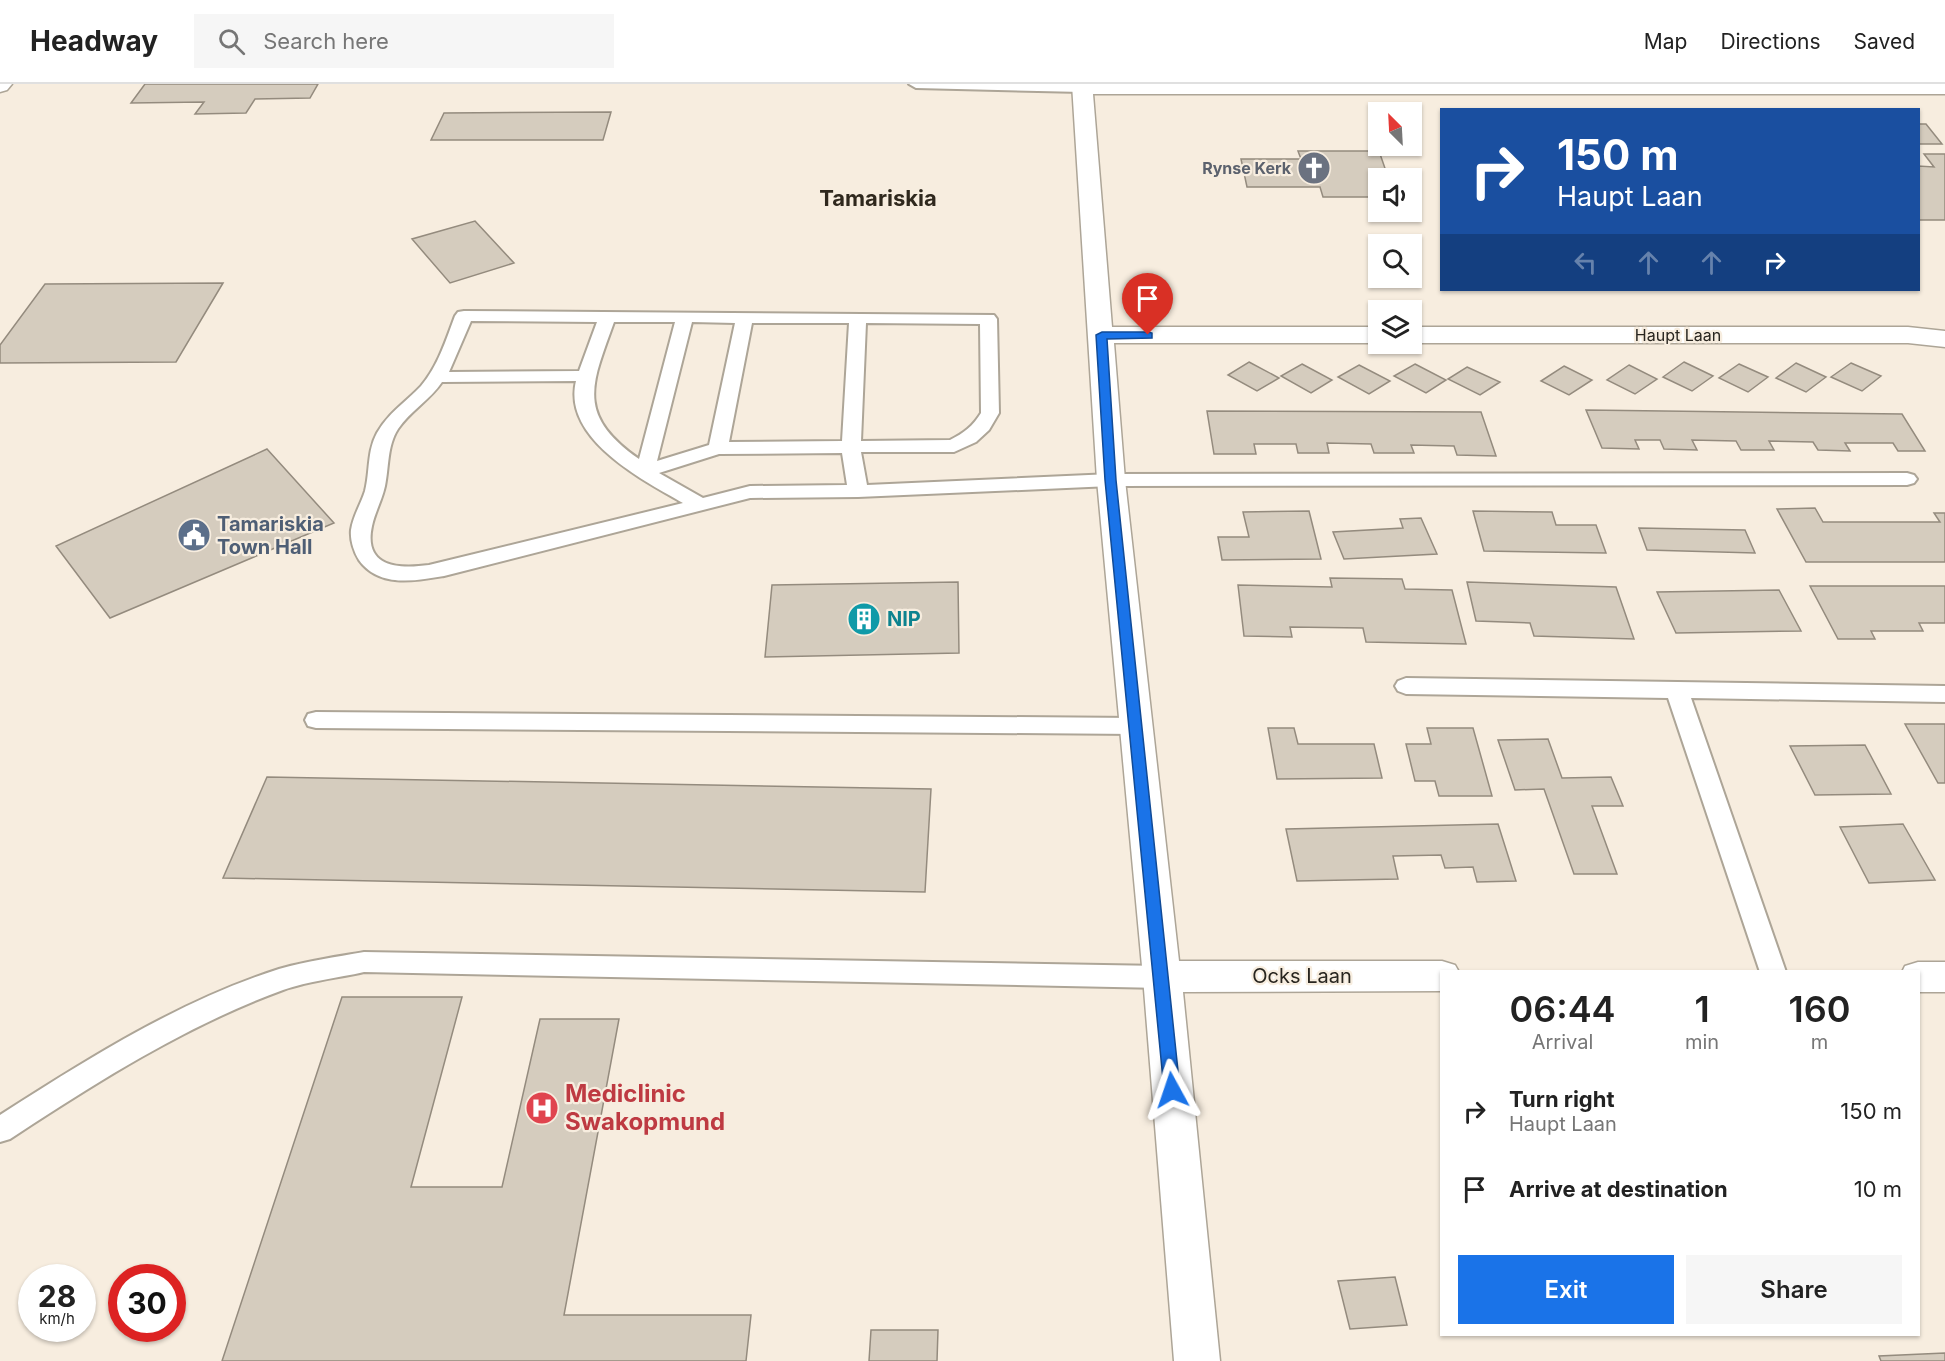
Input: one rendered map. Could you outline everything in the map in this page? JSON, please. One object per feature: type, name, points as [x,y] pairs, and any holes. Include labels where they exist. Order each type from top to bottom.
[{"type":"street","points":[[1197,1361],[1162,976],[1111,480],[1082,86],[1945,88]]},
{"type":"street","points":[[1102,335],[1368,335]]},
{"type":"street","name":"Haupt Laan","points":[[1422,335],[1908,335],[1945,339]]},
{"type":"street","name":"Ocks Laan","points":[[1162,976],[1440,976]]},
{"type":"lane","points":[[916,84],[1082,86]]},
{"type":"lane","points":[[645,471],[718,448],[954,446],[969,438],[982,426],[990,413],[988,319],[464,316],[437,377],[427,390],[402,411],[384,437],[375,487],[361,536],[367,560],[384,573],[412,575],[458,566],[750,492],[858,491],[1111,480],[1907,479]]},
{"type":"lane","points":[[608,316],[584,388],[587,416],[604,440],[645,471],[701,505]]},
{"type":"lane","points":[[645,471],[685,317]]},
{"type":"lane","points":[[718,448],[745,317]]},
{"type":"lane","points":[[858,318],[851,447],[858,491]]},
{"type":"lane","points":[[437,377],[588,376]]},
{"type":"lane","points":[[1406,686],[1945,694]]},
{"type":"lane","points":[[1677,690],[1772,970]]},
{"type":"lane","points":[[316,720],[1136,726]]},
{"type":"lane","points":[[0,1130],[88,1073],[200,1013],[282,979],[364,962],[1162,976]]},
{"type":"building","points":[[145,84],[318,84],[310,98],[255,99],[246,113],[195,114],[204,102],[131,103]]},
{"type":"building","points":[[611,112],[603,140],[431,140],[444,113]]},
{"type":"building","points":[[1920,124],[1926,124],[1942,144],[1920,144]]},
{"type":"building","name":"Rynse Kerk","points":[[1298,151],[1368,151],[1368,156],[1381,156],[1385,168],[1368,168],[1368,197],[1323,197],[1320,187],[1247,187],[1241,159],[1301,159]]},
{"type":"building","points":[[1924,154],[1945,154],[1945,220],[1920,220],[1920,166],[1934,167]]},
{"type":"building","points":[[475,221],[514,263],[450,283],[412,239]]},
{"type":"building","points":[[223,283],[176,362],[0,363],[0,345],[45,284]]},
{"type":"building","points":[[1249,362],[1279,378],[1257,391],[1228,375]]},
{"type":"building","points":[[1684,362],[1713,376],[1692,391],[1663,377]]},
{"type":"building","points":[[1796,363],[1826,377],[1806,392],[1776,378]]},
{"type":"building","points":[[1851,363],[1881,376],[1862,391],[1831,377]]},
{"type":"building","points":[[1302,364],[1332,380],[1311,393],[1281,376]]},
{"type":"building","points":[[1415,364],[1446,380],[1426,393],[1394,376]]},
{"type":"building","points":[[1739,364],[1768,377],[1748,392],[1719,378]]},
{"type":"building","points":[[1359,365],[1390,381],[1369,394],[1338,377]]},
{"type":"building","points":[[1629,365],[1657,379],[1635,394],[1607,380]]},
{"type":"building","points":[[1564,366],[1592,380],[1569,395],[1541,381]]},
{"type":"building","points":[[1467,367],[1500,382],[1480,395],[1448,379]]},
{"type":"building","points":[[1586,410],[1902,414],[1925,451],[1898,451],[1893,443],[1845,443],[1850,451],[1818,450],[1813,442],[1769,441],[1774,450],[1741,450],[1736,441],[1692,440],[1697,450],[1664,449],[1660,440],[1635,440],[1639,449],[1602,448]]},
{"type":"building","points":[[1207,411],[1481,412],[1496,456],[1457,455],[1454,446],[1411,445],[1414,453],[1374,453],[1371,444],[1327,443],[1329,453],[1298,453],[1296,444],[1254,444],[1256,454],[1214,454]]},
{"type":"building","name":"Tamariskia Town Hall","points":[[267,449],[334,523],[110,618],[56,546]]},
{"type":"building","points":[[1815,508],[1823,522],[1940,522],[1934,513],[1945,513],[1945,562],[1806,562],[1777,509]]},
{"type":"building","points":[[1309,511],[1321,559],[1222,560],[1218,537],[1249,537],[1243,512]]},
{"type":"building","points":[[1473,511],[1552,512],[1556,525],[1596,525],[1606,553],[1484,551]]},
{"type":"building","points":[[1421,518],[1437,554],[1344,559],[1333,532],[1403,528],[1400,519]]},
{"type":"building","points":[[1639,528],[1745,530],[1755,553],[1647,550]]},
{"type":"building","points":[[1330,578],[1402,579],[1405,589],[1452,590],[1466,644],[1366,642],[1363,628],[1290,627],[1292,637],[1244,636],[1238,585],[1332,587]]},
{"type":"building","name":"NIP","points":[[958,582],[959,653],[765,657],[772,585]]},
{"type":"building","points":[[1467,582],[1616,587],[1634,639],[1534,636],[1530,623],[1476,621]]},
{"type":"building","points":[[1810,586],[1945,586],[1945,623],[1919,623],[1923,631],[1871,631],[1875,639],[1838,639]]},
{"type":"building","points":[[1779,590],[1801,631],[1676,633],[1657,592]]},
{"type":"building","points":[[1905,724],[1945,724],[1945,783],[1938,783]]},
{"type":"building","points":[[1268,728],[1294,728],[1298,744],[1374,744],[1382,778],[1277,779]]},
{"type":"building","points":[[1427,728],[1473,728],[1492,796],[1439,796],[1435,781],[1415,781],[1406,744],[1431,744]]},
{"type":"building","points":[[1548,739],[1562,778],[1611,777],[1623,806],[1592,806],[1617,874],[1574,874],[1544,789],[1515,790],[1498,740]]},
{"type":"building","points":[[1865,745],[1891,794],[1815,795],[1790,746]]},
{"type":"building","points":[[267,777],[931,789],[925,892],[223,878]]},
{"type":"building","points":[[1498,824],[1516,881],[1477,882],[1473,867],[1445,868],[1441,855],[1393,856],[1398,879],[1297,881],[1286,829]]},
{"type":"building","points":[[1903,824],[1935,880],[1869,883],[1840,827]]},
{"type":"building","points":[[342,997],[462,997],[411,1187],[502,1187],[540,1019],[619,1019],[564,1315],[751,1315],[746,1361],[222,1361]]},
{"type":"building","points":[[1395,1277],[1407,1325],[1350,1329],[1338,1281]]},
{"type":"building","points":[[871,1330],[938,1330],[937,1361],[869,1361]]},
{"type":"building","points":[[1945,1353],[1945,1361],[1881,1361],[1879,1356]]},
{"type":"place","name":"Rynse Kerk","points":[[1314,168]]},
{"type":"place","name":"Tamariskia Town Hall","points":[[194,535]]},
{"type":"place","name":"NIP","points":[[864,619]]},
{"type":"place","name":"Mediclinic Swakopmund","points":[[542,1108]]},
{"type":"district","name":"Tamariskia","points":[[878,198]]},
{"type":"route","points":[[1148,335],[1102,335],[1111,480],[1172,1090]]}]
